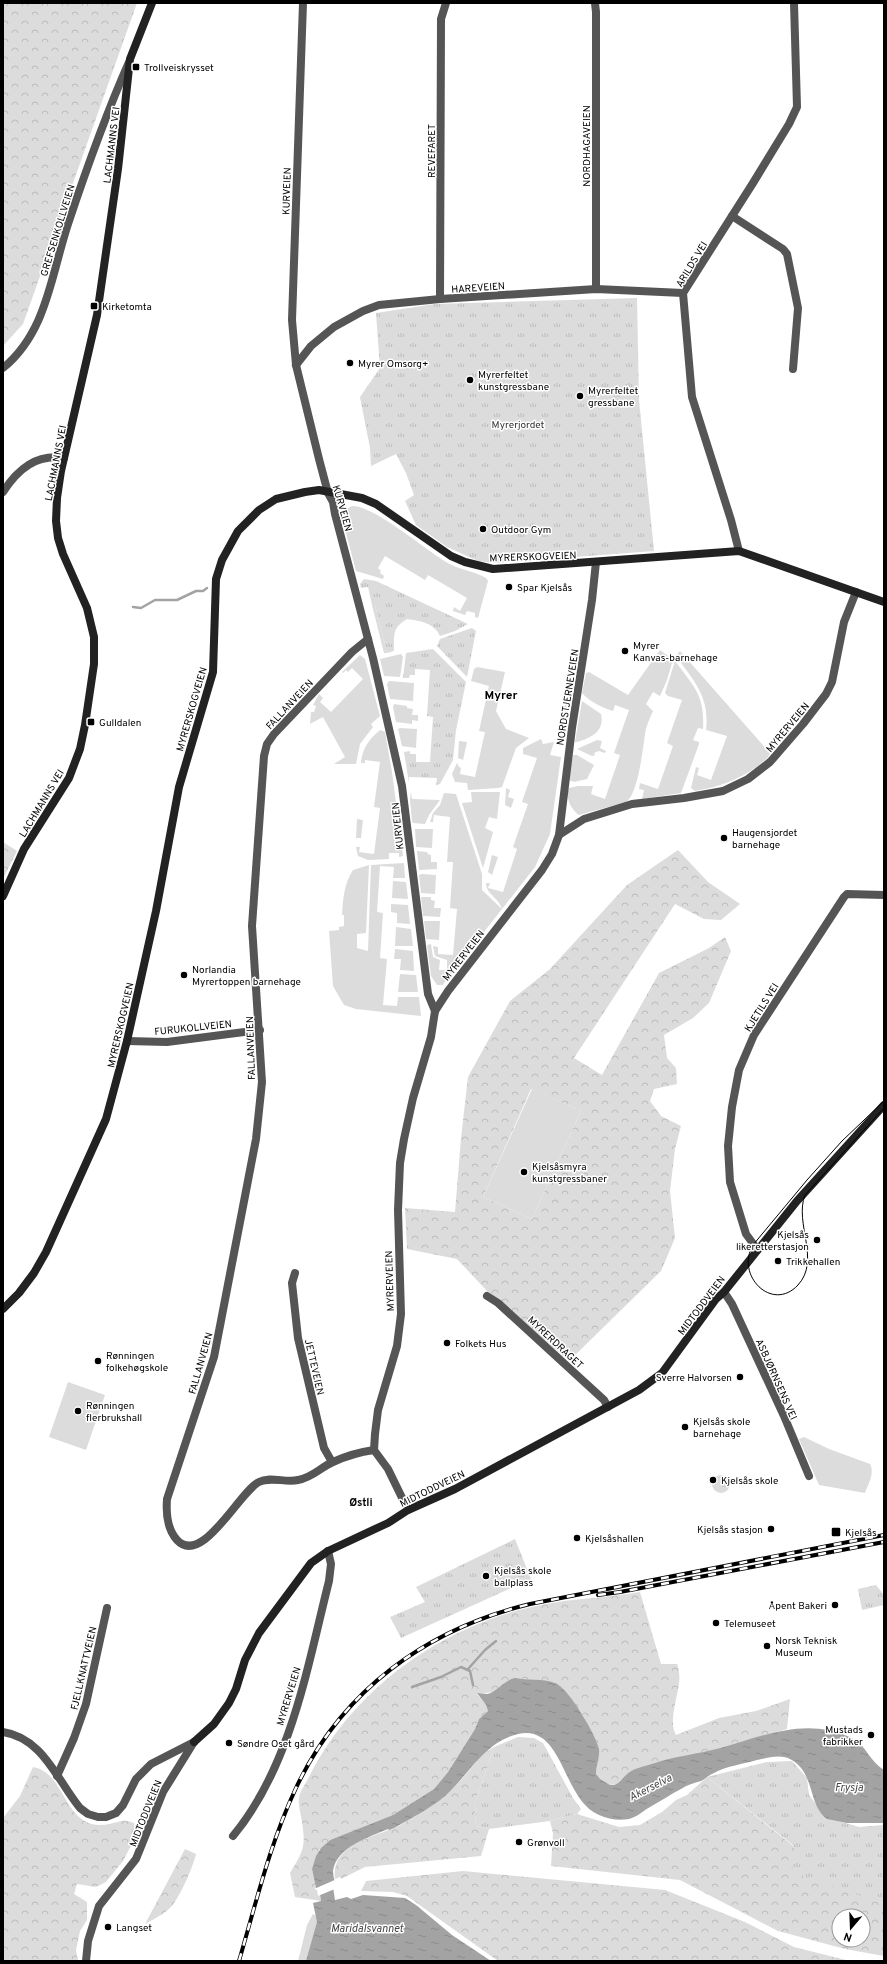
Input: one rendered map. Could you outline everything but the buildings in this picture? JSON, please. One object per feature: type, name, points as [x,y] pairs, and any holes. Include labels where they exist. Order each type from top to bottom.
[{"type":"street","name":"GREFSENKOLLVEIEN","points":[[3,368],[24,347],[43,312],[67,226],[117,90],[152,3]]},
{"type":"street","name":"KURVEIEN","points":[[303,3],[292,272],[292,320],[296,365],[328,493],[333,502],[368,639],[402,786],[428,994],[435,1011]]},
{"type":"street","name":"REVEFARET","points":[[440,299],[441,19],[446,3]]},
{"type":"street","name":"NORDHAGAVEIEN","points":[[594,3],[596,12],[597,105],[596,289]]},
{"type":"street","name":"ARILDS VEI","points":[[739,551],[731,520],[692,397],[683,293],[789,124],[797,107],[794,3]]},
{"type":"street","name":"LACHMANNS VEI","points":[[3,896],[21,855],[73,769],[84,734],[93,673],[95,646],[87,608],[63,554],[57,531],[57,498],[64,458],[97,315],[127,93],[130,59]]},
{"type":"street","points":[[117,90],[127,93]]},
{"type":"street","points":[[732,216],[783,249],[788,254],[798,308],[794,369]]},
{"type":"street","name":"HAREVEIEN","points":[[296,365],[312,346],[334,327],[363,310],[379,305],[440,299],[596,289],[683,293]]},
{"type":"street","points":[[3,492],[10,480],[24,466],[45,457],[64,458]]},
{"type":"street","name":"MYRERSKOGVEIEN","points":[[3,1308],[19,1293],[34,1273],[46,1252],[106,1119],[128,1041],[156,911],[179,787],[213,672],[215,647],[215,590],[219,568],[238,531],[259,510],[276,499],[318,490],[362,498],[376,504],[451,556],[480,567],[493,569],[510,569],[739,551],[884,602]]},
{"type":"street","name":"NORDSTJERNEVEIEN","points":[[559,835],[572,728],[592,600],[596,562]]},
{"type":"street","name":"MYRERVEIEN","points":[[374,1450],[374,1434],[378,1410],[397,1346],[401,1314],[398,1210],[401,1157],[409,1117],[429,1044],[435,1011],[448,990],[542,870],[552,854],[559,835],[584,819],[632,804],[684,798],[723,790],[748,778],[770,762],[799,730],[826,694],[832,682],[844,622],[856,592]]},
{"type":"street","name":"FALLANVEIEN","points":[[368,639],[352,652],[274,734],[267,744],[264,756],[252,926],[260,1030],[262,1082],[256,1139],[214,1357],[171,1485],[167,1507],[170,1529],[179,1542],[192,1545],[198,1544],[211,1534],[243,1495],[259,1482],[298,1480],[315,1474],[332,1462],[374,1450]]},
{"type":"street","name":"KJETILS VEI","points":[[757,1250],[746,1234],[730,1182],[728,1146],[732,1107],[739,1070],[754,1035],[844,896],[847,894],[884,895]]},
{"type":"street","name":"FURUKOLLVEIEN","points":[[128,1041],[167,1042],[260,1030]]},
{"type":"street","name":"MIDTODDVEIEN","points":[[86,1961],[88,1941],[99,1906],[136,1859],[163,1792],[194,1742],[214,1724],[229,1703],[236,1689],[245,1660],[258,1633],[306,1569],[328,1551],[388,1522],[408,1510],[455,1489],[639,1390],[662,1373],[716,1299],[724,1292],[801,1196],[884,1104]]},
{"type":"street","name":"JETTEVEIEN","points":[[295,1273],[292,1283],[298,1338],[324,1448],[332,1462]]},
{"type":"street","name":"ASBJØRNSENS VEI","points":[[724,1292],[732,1304],[784,1416],[809,1476]]},
{"type":"street","name":"MYRERDRAGET","points":[[486,1296],[498,1303],[604,1400],[608,1407]]},
{"type":"street","points":[[374,1450],[388,1469],[408,1510]]},
{"type":"street","name":"MYRERVEIEN","points":[[233,1836],[247,1819],[269,1780],[288,1732],[308,1666],[328,1581],[331,1564],[328,1551]]},
{"type":"street","name":"FJELLKNATTVEIEN","points":[[57,1776],[74,1738],[86,1704],[107,1608]]},
{"type":"street","points":[[3,1732],[15,1735],[29,1742],[40,1752],[74,1800],[88,1814],[98,1817],[110,1816],[119,1810],[136,1780],[151,1764],[194,1742]]},
{"type":"green space","points":[[3,3],[137,3],[23,324],[3,346]]},
{"type":"green space","name":"Myrerjordet","points":[[637,298],[639,400],[654,551],[493,563],[478,561],[447,547],[416,525],[405,501],[414,495],[406,473],[396,454],[371,466],[370,448],[360,397],[380,368],[376,313],[435,304]]},
{"type":"green space","points":[[352,506],[361,508],[386,520],[451,565],[486,578],[488,581],[478,618],[475,617],[475,613],[467,611],[465,615],[453,611],[454,607],[460,611],[467,598],[428,575],[425,580],[385,556],[378,568],[381,571],[380,573],[384,576],[383,579],[356,571],[342,518],[344,510]]},
{"type":"green space","points":[[364,579],[376,581],[468,624],[455,631],[440,636],[431,625],[407,619],[396,629],[394,636],[394,651],[387,653],[375,605],[372,605],[368,587],[361,588],[360,584]]},
{"type":"green space","points":[[372,605],[375,605],[387,653],[384,653]]},
{"type":"green space","points":[[472,628],[476,631],[467,677],[437,646],[440,639]]},
{"type":"green space","points":[[433,649],[466,682],[456,730],[453,760],[440,784],[436,785],[437,778],[409,777],[409,783],[404,752],[410,751],[410,754],[416,754],[416,762],[430,762],[433,717],[427,716],[430,670],[415,669],[415,675],[410,675],[409,678],[403,678],[406,653]]},
{"type":"green space","points":[[660,650],[672,659],[672,663],[660,696],[653,692],[646,704],[653,711],[648,722],[634,790],[626,802],[579,815],[574,810],[568,799],[569,788],[578,786],[593,786],[591,794],[605,799],[620,755],[614,753],[629,710],[615,705],[613,711],[597,704],[585,696],[582,693],[586,673],[589,672],[628,695]]},
{"type":"green space","points":[[680,651],[770,753],[758,766],[736,779],[720,785],[695,791],[691,788],[696,767],[699,768],[697,775],[711,780],[727,736],[706,730],[706,708],[699,690],[676,656]]},
{"type":"green space","points":[[401,654],[403,657],[400,677],[384,676],[380,659]]},
{"type":"green space","points":[[360,655],[365,659],[380,716],[371,724],[373,727],[360,744],[356,764],[334,764],[345,757],[323,717],[310,724],[311,712],[314,712],[316,706],[313,705],[319,694],[323,698],[320,702],[331,712],[363,679],[352,668],[348,672],[346,670],[343,673],[342,672]]},
{"type":"green space","points":[[675,661],[693,685],[700,699],[703,729],[698,728],[693,740],[699,742],[699,744],[681,793],[642,799],[644,790],[639,789],[640,783],[658,789],[673,746],[667,743],[682,700],[668,696],[665,693]]},
{"type":"green space","points":[[477,667],[505,672],[496,711],[506,729],[529,738],[516,748],[502,787],[468,790],[467,783],[455,782],[452,774],[457,763],[461,768],[460,774],[475,777],[485,732],[479,731],[489,686],[471,681],[474,669]]},
{"type":"green space","points":[[389,681],[414,683],[413,701],[390,699],[387,684]]},
{"type":"green space","points":[[582,701],[601,714],[602,720],[596,733],[575,742]]},
{"type":"green space","points":[[394,704],[407,706],[407,708],[413,709],[412,715],[418,715],[418,721],[412,720],[412,724],[396,722],[393,707]]},
{"type":"green space","points":[[569,705],[566,723],[562,725],[560,723],[561,714],[565,715],[566,709],[562,708],[562,706]]},
{"type":"green space","points":[[398,729],[417,729],[416,748],[402,746]]},
{"type":"green space","points":[[380,730],[385,732],[403,856],[399,857],[399,853],[389,853],[389,859],[368,860],[358,856],[356,847],[360,847],[359,852],[374,854],[380,808],[374,807],[380,762],[365,760],[365,763],[361,763],[363,753],[367,745]]},
{"type":"green space","points":[[541,739],[543,744],[554,742],[550,755],[561,757],[550,834],[535,867],[443,985],[437,985],[431,976],[427,945],[431,944],[433,957],[440,960],[439,970],[447,970],[447,960],[435,956],[433,946],[438,947],[438,954],[453,955],[457,909],[450,908],[453,862],[447,862],[450,817],[434,815],[433,822],[430,822],[433,813],[440,805],[444,793],[456,794],[482,874],[482,890],[502,909],[488,890],[486,883],[490,883],[488,888],[503,892],[517,849],[513,847],[528,804],[522,802],[537,758],[523,754],[523,748]]},
{"type":"green space","points":[[597,740],[602,741],[600,748],[606,751],[605,753],[599,751],[594,753],[595,755],[592,756],[577,749]]},
{"type":"green space","points":[[459,741],[467,742],[463,760],[458,758]]},
{"type":"green space","points":[[573,755],[577,755],[594,765],[587,779],[574,782],[569,780]]},
{"type":"green space","points":[[506,788],[510,790],[508,797],[514,799],[511,808],[505,805]]},
{"type":"green space","points":[[411,792],[412,799],[440,800],[429,815],[425,824],[413,823],[412,821],[410,800]]},
{"type":"green space","points":[[471,792],[500,792],[497,819],[489,817],[485,828],[493,832],[483,868],[462,803],[472,802]]},
{"type":"green space","points":[[357,819],[363,820],[361,838],[356,838]]},
{"type":"green space","points":[[415,829],[433,829],[432,848],[416,847]]},
{"type":"green space","points":[[3,842],[17,851],[3,879]]},
{"type":"green space","points":[[678,850],[708,882],[740,904],[721,920],[704,919],[675,904],[574,1058],[602,1075],[659,973],[709,948],[725,937],[731,951],[709,1003],[693,1018],[664,1035],[667,1058],[676,1068],[677,1084],[654,1089],[650,1101],[661,1116],[681,1126],[675,1149],[670,1191],[675,1238],[661,1271],[569,1361],[487,1291],[457,1259],[407,1249],[405,1208],[455,1212],[468,1077],[510,1001],[550,969],[627,885]],"holes":[[[531,1089],[581,1111],[532,1219],[483,1197]]]},
{"type":"green space","points":[[417,851],[427,852],[431,855],[431,862],[437,862],[437,869],[419,870]]},
{"type":"green space","points":[[492,855],[498,857],[492,875],[488,872]]},
{"type":"green space","points":[[404,863],[405,878],[393,878],[394,867],[380,866],[377,912],[383,913],[380,958],[387,959],[383,1005],[397,1006],[398,997],[419,997],[421,1016],[356,1009],[344,1005],[333,986],[329,931],[339,930],[339,927],[344,926],[344,915],[342,915],[342,909],[344,891],[350,875],[353,870],[369,865],[366,933],[357,934],[357,948],[368,951],[371,865]]},
{"type":"green space","points":[[419,875],[436,875],[435,894],[421,893]]},
{"type":"green space","points":[[393,881],[406,882],[408,899],[392,898]]},
{"type":"green space","points":[[421,897],[431,897],[431,900],[435,901],[434,908],[441,908],[440,917],[423,916]]},
{"type":"green space","points":[[391,904],[408,905],[410,924],[397,923],[397,913],[391,912]]},
{"type":"green space","points":[[424,921],[440,921],[439,940],[426,939]]},
{"type":"green space","points":[[396,927],[411,929],[413,946],[395,946]]},
{"type":"green space","points":[[395,949],[413,951],[414,971],[400,970],[401,959],[394,959]]},
{"type":"green space","points":[[400,974],[416,975],[418,992],[398,992]]},
{"type":"green space","name":"Kjelsåsmyra kunstgressbaner","points":[[532,1089],[581,1111],[532,1219],[483,1197]]},
{"type":"green space","name":"Rønningen flerbrukshall","points":[[68,1382],[105,1395],[86,1450],[49,1437]]},
{"type":"green space","points":[[804,1437],[829,1449],[870,1464],[872,1471],[865,1493],[819,1485],[799,1439]]},
{"type":"green space","points":[[721,1475],[727,1478],[730,1484],[727,1490],[721,1493],[715,1490],[712,1484],[715,1478]]},
{"type":"green space","points":[[515,1539],[531,1579],[401,1638],[390,1617],[425,1602],[416,1587]]},
{"type":"green space","points":[[876,1585],[884,1595],[884,1605],[862,1610],[858,1589]]},
{"type":"green space","points":[[640,1592],[661,1664],[677,1664],[679,1681],[673,1716],[676,1735],[719,1718],[756,1711],[790,1699],[787,1729],[627,1774],[618,1784],[610,1785],[599,1779],[596,1774],[598,1758],[597,1743],[581,1712],[535,1680],[511,1679],[493,1692],[477,1694],[486,1705],[488,1711],[479,1719],[475,1729],[448,1772],[434,1789],[393,1815],[330,1840],[319,1850],[312,1869],[316,1888],[319,1888],[321,1901],[295,1897],[290,1873],[299,1858],[304,1841],[299,1798],[309,1777],[328,1745],[351,1715],[377,1688],[406,1664],[437,1644],[470,1627],[505,1614],[553,1603]]},
{"type":"green space","points":[[518,1737],[534,1738],[543,1743],[573,1798],[581,1809],[577,1814],[550,1821],[489,1829],[476,1826],[475,1803],[494,1747]]},
{"type":"green space","points":[[494,1747],[475,1803],[476,1826],[489,1829],[481,1856],[365,1867],[341,1879],[340,1877],[335,1879],[336,1866],[341,1856],[349,1848],[359,1842],[404,1823],[427,1808],[449,1791],[462,1779],[481,1757]]},
{"type":"green space","points":[[792,1761],[807,1778],[809,1795],[826,1817],[859,1827],[884,1825],[884,1904],[792,1872],[794,1846],[707,1777],[767,1762]]},
{"type":"green space","points":[[33,1767],[42,1770],[49,1775],[70,1807],[76,1814],[88,1823],[98,1825],[128,1821],[134,1823],[135,1838],[123,1861],[106,1882],[96,1887],[77,1884],[74,1894],[87,1902],[87,1920],[80,1931],[76,1950],[78,1961],[3,1961],[3,1818],[20,1796]]},
{"type":"green space","points":[[707,1777],[848,1890],[884,1904],[884,1956],[841,1948],[871,1948],[871,1908],[831,1908],[831,1945],[778,1931],[680,1880],[551,1866],[553,1833],[550,1821],[577,1814],[619,1827],[640,1825],[662,1812],[676,1800],[687,1795]]},
{"type":"green space","points":[[185,1849],[196,1854],[182,1889],[171,1907],[145,1924]]},
{"type":"green space","points":[[463,1871],[665,1890],[745,1922],[794,1947],[850,1961],[498,1961],[407,1896],[393,1892],[361,1891],[366,1881]]},
{"type":"green space","points":[[313,1914],[322,1919],[312,1961],[298,1961],[307,1925]]},
{"type":"water","name":"Frysja","points":[[515,1678],[550,1681],[560,1686],[567,1693],[581,1712],[597,1742],[599,1752],[596,1774],[600,1779],[610,1785],[618,1783],[630,1772],[640,1767],[720,1748],[785,1730],[802,1728],[818,1729],[835,1732],[852,1738],[861,1745],[879,1767],[884,1770],[884,1823],[847,1823],[827,1819],[816,1805],[804,1772],[790,1759],[778,1757],[769,1757],[724,1769],[701,1781],[683,1788],[632,1818],[621,1820],[610,1819],[599,1815],[587,1807],[577,1795],[554,1751],[545,1740],[533,1734],[518,1734],[506,1738],[486,1752],[454,1788],[433,1805],[394,1828],[363,1839],[347,1849],[340,1855],[335,1863],[333,1871],[336,1886],[333,1887],[335,1900],[347,1897],[351,1899],[363,1895],[405,1898],[416,1905],[452,1935],[491,1961],[306,1961],[317,1922],[313,1903],[321,1901],[319,1888],[316,1888],[312,1869],[316,1856],[321,1848],[330,1840],[393,1815],[434,1789],[448,1772],[475,1729],[479,1719],[488,1711],[486,1705],[477,1693],[491,1693],[507,1681]]},
{"type":"pier","points":[[337,1879],[337,1888],[318,1896],[317,1890],[314,1889]]},
{"type":"waterway","points":[[133,607],[141,608],[155,600],[177,600],[196,591],[203,591],[207,588]]},
{"type":"waterway","points":[[468,1669],[485,1650],[496,1641]]},
{"type":"waterway","points":[[412,1687],[441,1677],[461,1667],[470,1671],[473,1685]]},
{"type":"tram line","points":[[884,1101],[842,1141],[807,1180],[753,1245],[749,1256],[749,1268],[752,1278],[759,1287],[768,1293],[777,1295],[788,1293],[798,1285],[804,1275],[807,1264],[802,1217],[802,1206],[805,1195],[884,1108]]},
{"type":"railway","points":[[239,1961],[264,1873],[279,1830],[296,1788],[315,1753],[337,1721],[363,1693],[392,1669],[423,1647],[456,1630],[492,1615],[530,1604],[884,1535]]},
{"type":"railway","points":[[598,1595],[884,1542]]},
{"type":"place","name":"Trollveiskrysset","points":[[136,67]]},
{"type":"place","name":"Kirketomta","points":[[94,306]]},
{"type":"place","name":"Myrer Omsorg+","points":[[350,363]]},
{"type":"place","name":"Myrerfeltet kunstgressbane","points":[[470,380]]},
{"type":"place","name":"Myrerfeltet gressbane","points":[[580,396]]},
{"type":"place","name":"Outdoor Gym","points":[[483,529]]},
{"type":"place","name":"Spar Kjelsås","points":[[509,587]]},
{"type":"place","name":"Myrer Kanvas-barnehage","points":[[625,651]]},
{"type":"place","name":"Gulldalen","points":[[91,722]]},
{"type":"place","name":"Haugensjordet barnehage","points":[[724,838]]},
{"type":"place","name":"Norlandia Myrertoppen barnehage","points":[[184,975]]},
{"type":"place","name":"Kjelsåsmyra kunstgressbaner","points":[[524,1172]]},
{"type":"place","name":"Kjelsås likeretterstasjon","points":[[817,1240]]},
{"type":"place","name":"Trikkehallen","points":[[778,1261]]},
{"type":"place","name":"Folkets Hus","points":[[447,1343]]},
{"type":"place","name":"Rønningen folkehøgskole","points":[[98,1361]]},
{"type":"place","name":"Sverre Halvorsen","points":[[740,1377]]},
{"type":"place","name":"Rønningen flerbrukshall","points":[[78,1411]]},
{"type":"place","name":"Kjelsås skole barnehage","points":[[685,1427]]},
{"type":"place","name":"Kjelsås skole","points":[[713,1480]]},
{"type":"place","name":"Kjelsås stasjon","points":[[771,1529]]},
{"type":"place","name":"Kjelsås","points":[[836,1532]]},
{"type":"place","name":"Kjelsåshallen","points":[[577,1538]]},
{"type":"place","name":"Kjelsås skole ballplass","points":[[486,1576]]},
{"type":"place","name":"Åpent Bakeri","points":[[835,1605]]},
{"type":"place","name":"Telemuseet","points":[[716,1623]]},
{"type":"place","name":"Norsk Teknisk Museum","points":[[767,1646]]},
{"type":"place","name":"Mustads fabrikker","points":[[871,1735]]},
{"type":"place","name":"Søndre Oset gård","points":[[229,1743]]},
{"type":"place","name":"Grønvoll","points":[[519,1842]]},
{"type":"place","name":"Langset","points":[[108,1927]]},
{"type":"district","name":"Myrer","points":[[501,695]]},
{"type":"district","name":"Østli","points":[[361,1502]]},
{"type":"water label","name":"Akerselva","points":[[650,1787]]},
{"type":"water label","name":"Maridalsvannet","points":[[367,1928]]}]
